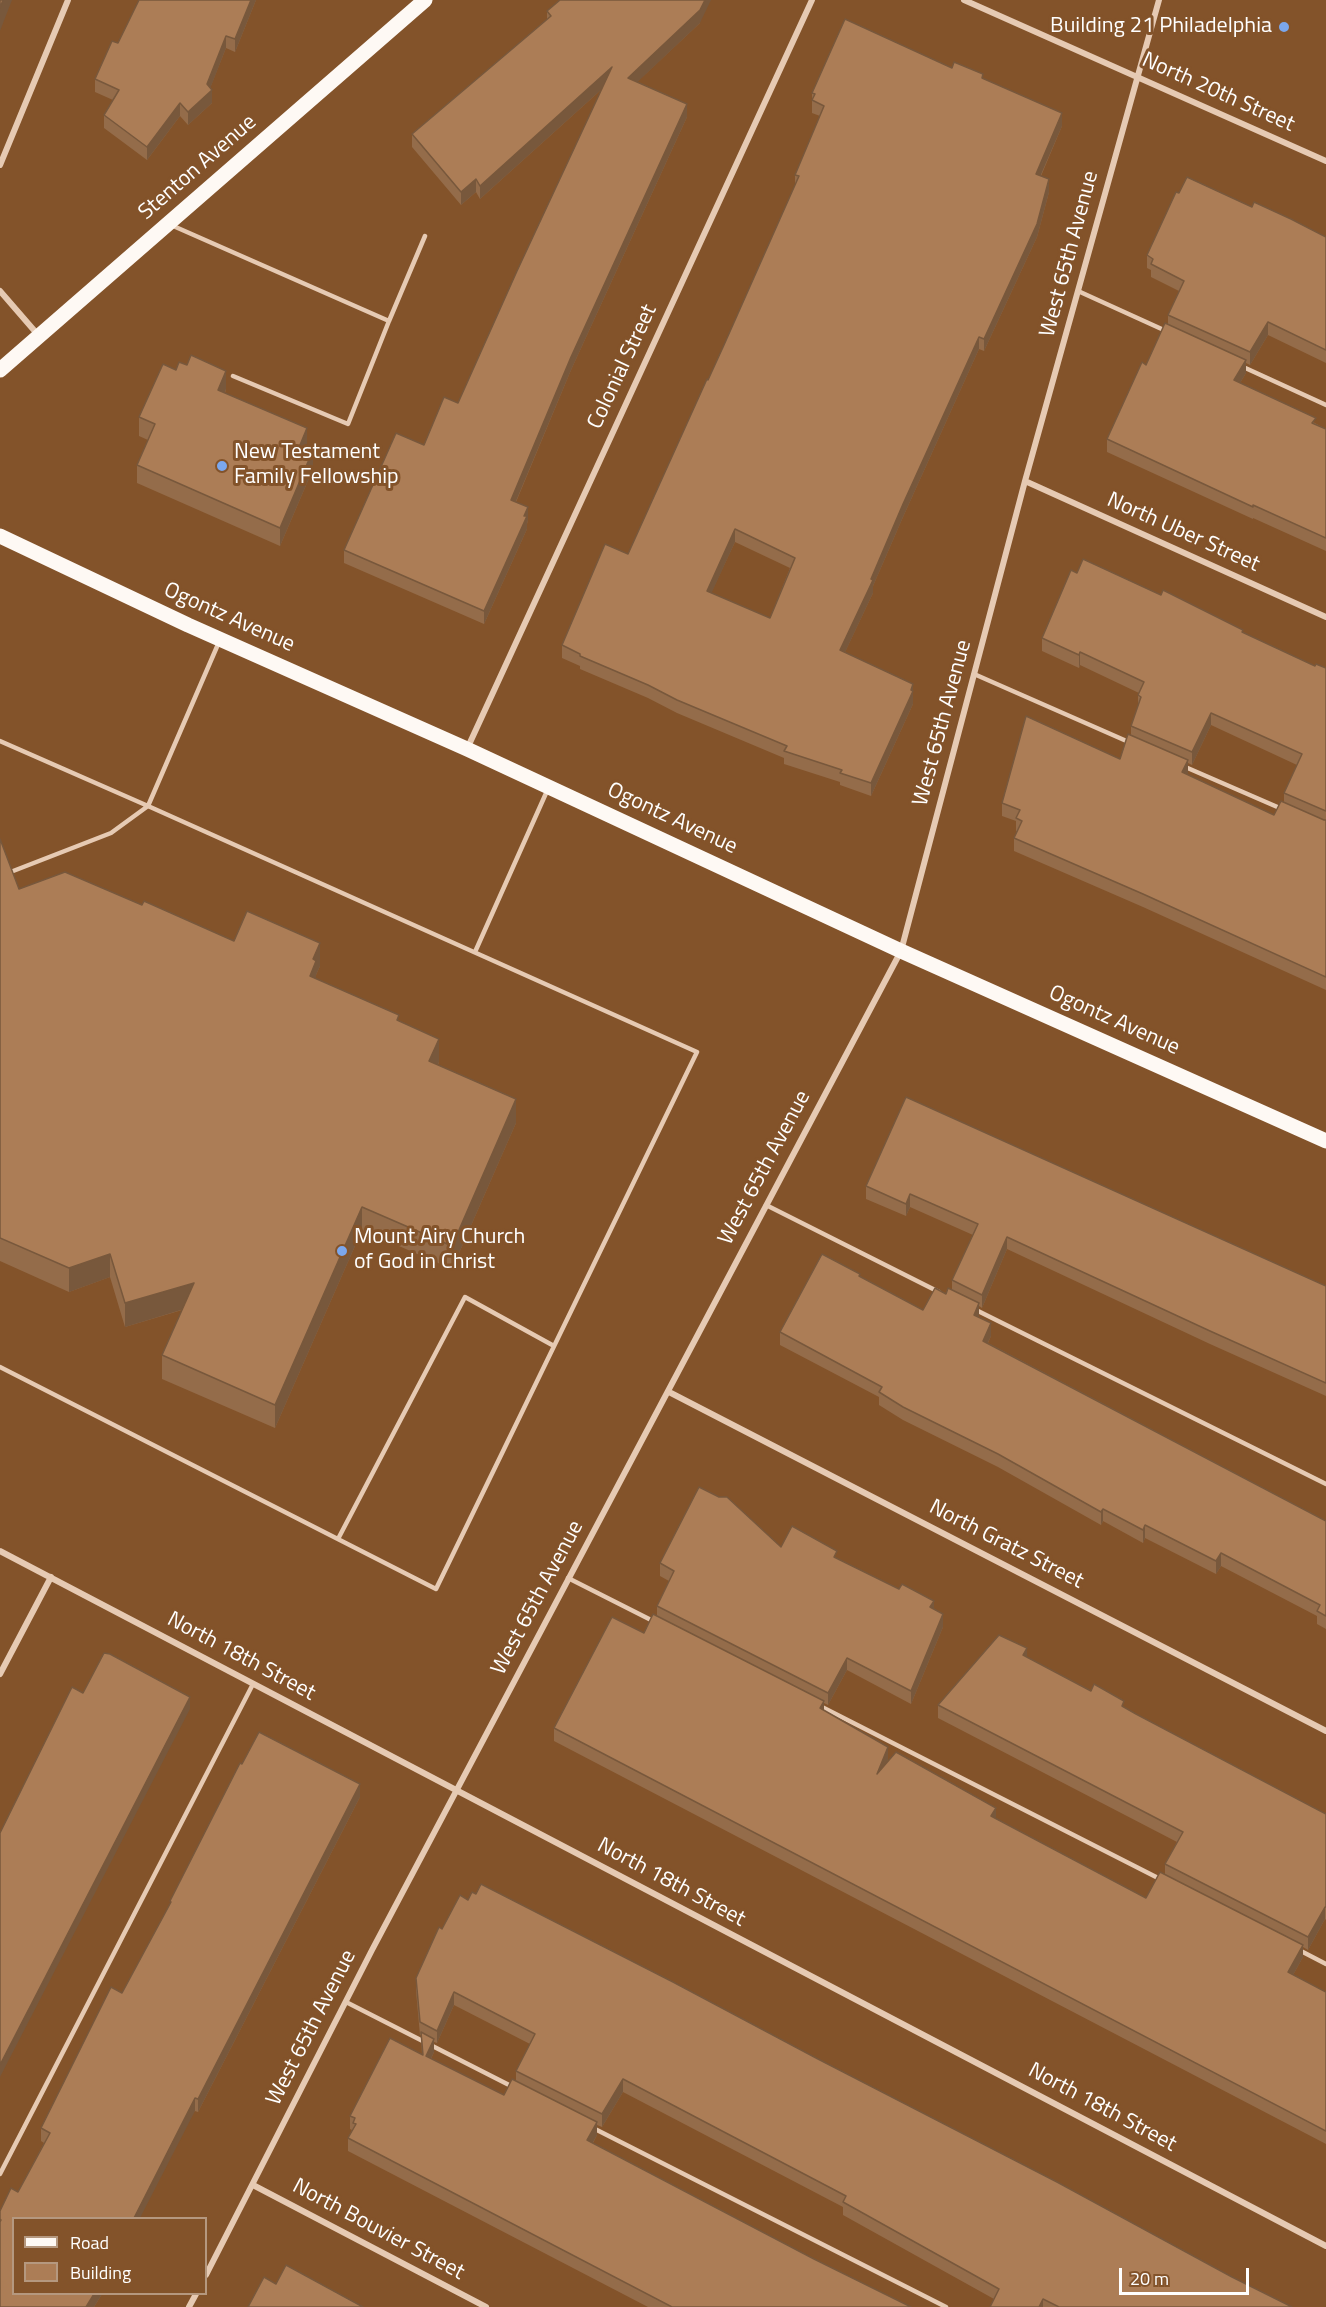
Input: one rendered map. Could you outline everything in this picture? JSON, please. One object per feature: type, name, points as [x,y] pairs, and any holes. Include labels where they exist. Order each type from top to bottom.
[{"type":"main road","name":"Stenton Avenue","points":[[0,370],[424,0]]},
{"type":"main road","name":"Ogontz Avenue","points":[[0,536],[220,639],[467,749],[901,951],[1326,1141]]},
{"type":"street","points":[[0,165],[68,0]]},
{"type":"street","name":"Colonial Street","points":[[467,749],[812,0]]},
{"type":"street","name":"North 20th Street","points":[[964,0],[1326,161]]},
{"type":"street","name":"West 65th Avenue","points":[[207,2273],[456,1791],[901,951],[1025,481],[1159,0]]},
{"type":"street","points":[[0,291],[39,337]]},
{"type":"street","name":"North Uber Street","points":[[1025,481],[1326,617]]},
{"type":"street","name":"North Gratz Street","points":[[669,1392],[1326,1731]]},
{"type":"street","name":"North 18th Street","points":[[0,1551],[1326,2246]]},
{"type":"street","points":[[0,1674],[51,1577]]},
{"type":"street","name":"North Bouvier Street","points":[[253,2185],[486,2307]]},
{"type":"lane","points":[[168,224],[389,321]]},
{"type":"lane","points":[[233,376],[348,424],[425,236]]},
{"type":"lane","points":[[1078,291],[1175,336]]},
{"type":"lane","points":[[1240,365],[1326,405]]},
{"type":"lane","points":[[8,873],[111,833],[148,806],[220,639]]},
{"type":"lane","points":[[974,674],[1134,744]]},
{"type":"lane","points":[[0,741],[697,1052],[436,1589],[0,1367]]},
{"type":"lane","points":[[1177,763],[1283,810]]},
{"type":"lane","points":[[475,952],[549,787]]},
{"type":"lane","points":[[766,1205],[945,1295]]},
{"type":"lane","points":[[338,1539],[465,1297],[554,1346]]},
{"type":"lane","points":[[967,1305],[1326,1484]]},
{"type":"lane","points":[[568,1578],[664,1627]]},
{"type":"lane","points":[[0,2174],[254,1684]]},
{"type":"lane","points":[[814,1703],[1166,1882]]},
{"type":"lane","points":[[1294,1947],[1326,1964]]},
{"type":"lane","points":[[346,2002],[514,2088]]},
{"type":"lane","points":[[588,2125],[946,2307]]},
{"type":"building","points":[[139,0],[251,0],[235,39],[226,36],[207,84],[212,90],[188,112],[180,103],[147,147],[104,115],[119,90],[95,79],[112,41],[118,43]]},
{"type":"building","points":[[560,0],[705,0],[700,10],[628,78],[687,104],[571,357],[511,500],[528,507],[524,516],[527,516],[484,611],[344,550],[396,433],[424,445],[444,397],[458,403],[612,67],[480,186],[476,179],[461,192],[412,134],[551,16],[547,11]]},
{"type":"building","points":[[845,19],[952,68],[954,62],[983,74],[982,78],[1062,113],[1036,174],[1049,179],[1037,224],[984,339],[979,337],[840,650],[913,684],[911,690],[913,691],[871,783],[840,773],[842,770],[784,751],[787,746],[677,700],[580,656],[562,645],[605,544],[628,554],[724,345],[799,176],[795,175],[824,106],[812,100],[815,94],[812,93]],"holes":[[[735,529],[795,558],[770,618],[707,591]]]},
{"type":"building","points":[[1187,177],[1252,207],[1254,202],[1326,237],[1326,350],[1268,322],[1250,352],[1168,315],[1184,281],[1151,264],[1153,259],[1147,255],[1176,192],[1179,193]]},
{"type":"building","points":[[1165,323],[1246,360],[1234,380],[1316,418],[1312,423],[1326,429],[1326,538],[1253,505],[1253,507],[1107,439],[1142,362],[1146,365]]},
{"type":"building","points":[[191,355],[226,371],[218,390],[307,428],[300,445],[313,450],[280,528],[137,465],[155,424],[139,417],[163,364],[176,370],[179,362],[187,365]]},
{"type":"building","points":[[1083,559],[1161,595],[1163,590],[1243,630],[1242,632],[1315,666],[1316,664],[1326,668],[1326,811],[1284,793],[1302,754],[1211,713],[1192,752],[1131,726],[1141,697],[1138,695],[1144,682],[1080,652],[1079,655],[1042,638],[1071,570],[1077,573]]},
{"type":"building","points":[[1026,716],[1120,759],[1128,734],[1188,760],[1182,772],[1274,815],[1281,801],[1326,820],[1326,977],[1014,838],[1022,821],[1016,818],[1020,810],[1002,803]]},
{"type":"building","points":[[0,839],[19,889],[65,872],[142,905],[144,901],[234,941],[247,911],[320,943],[313,959],[316,961],[310,976],[399,1015],[397,1020],[439,1039],[429,1061],[516,1099],[452,1246],[362,1207],[275,1405],[162,1355],[194,1283],[125,1303],[110,1254],[69,1268],[0,1238]]},
{"type":"building","points":[[906,1097],[1326,1286],[1326,1383],[1007,1237],[982,1295],[952,1280],[978,1224],[910,1194],[906,1204],[866,1186]]},
{"type":"building","points":[[822,1254],[923,1310],[935,1288],[946,1294],[948,1288],[979,1303],[974,1315],[991,1323],[983,1341],[1326,1521],[1326,1616],[1317,1611],[1320,1605],[1221,1553],[1216,1561],[1145,1525],[1143,1530],[1103,1509],[1101,1512],[998,1454],[903,1407],[879,1392],[882,1387],[780,1332]]},
{"type":"building","points":[[699,1487],[719,1497],[727,1497],[781,1547],[792,1526],[837,1551],[834,1557],[899,1589],[902,1584],[934,1601],[930,1607],[943,1614],[911,1691],[847,1658],[828,1693],[657,1606],[674,1571],[660,1563]]},
{"type":"building","points":[[653,1614],[824,1701],[820,1708],[888,1747],[877,1774],[896,1752],[996,1808],[991,1816],[1146,1898],[1160,1872],[1303,1945],[1288,1972],[1326,1992],[1326,2131],[554,1728],[612,1617],[644,1633]]},
{"type":"building","points":[[999,1635],[1027,1648],[1023,1655],[1091,1691],[1094,1684],[1124,1701],[1122,1706],[1136,1714],[1326,1814],[1326,1907],[1308,1937],[1165,1864],[1183,1832],[938,1705]]},
{"type":"building","points":[[104,1653],[110,1654],[190,1697],[0,2065],[0,1833],[72,1687],[83,1693]]},
{"type":"building","points":[[259,1732],[360,1784],[198,2099],[195,2098],[135,2217],[12,2217],[12,2295],[93,2295],[86,2307],[0,2307],[0,2211],[11,2188],[18,2192],[50,2133],[41,2128],[111,1987],[122,1993],[171,1902],[240,1763],[242,1764]]},
{"type":"building","points":[[481,1884],[1057,2182],[1292,2307],[1059,2307],[1043,2299],[1039,2307],[990,2307],[999,2289],[843,2202],[846,2196],[623,2079],[602,2114],[516,2071],[535,2034],[454,1992],[437,2031],[420,2022],[416,1978],[439,1927],[442,1929],[460,1895],[468,1900],[472,1892],[476,1894]]},
{"type":"building","points":[[421,2032],[434,2039],[426,2056],[504,2095],[512,2079],[597,2122],[587,2140],[911,2307],[672,2307],[348,2138],[356,2124],[353,2123],[355,2118],[350,2116],[390,2038],[423,2055]]},
{"type":"building","points":[[286,2265],[363,2307],[248,2307],[264,2277],[276,2284]]},
{"type":"place","name":"Building 21 Philadelphia","points":[[1284,27]]},
{"type":"place","name":"New Testament Family Fellowship","points":[[222,466]]},
{"type":"place","name":"Mount Airy Church of God in Christ","points":[[342,1251]]}]
